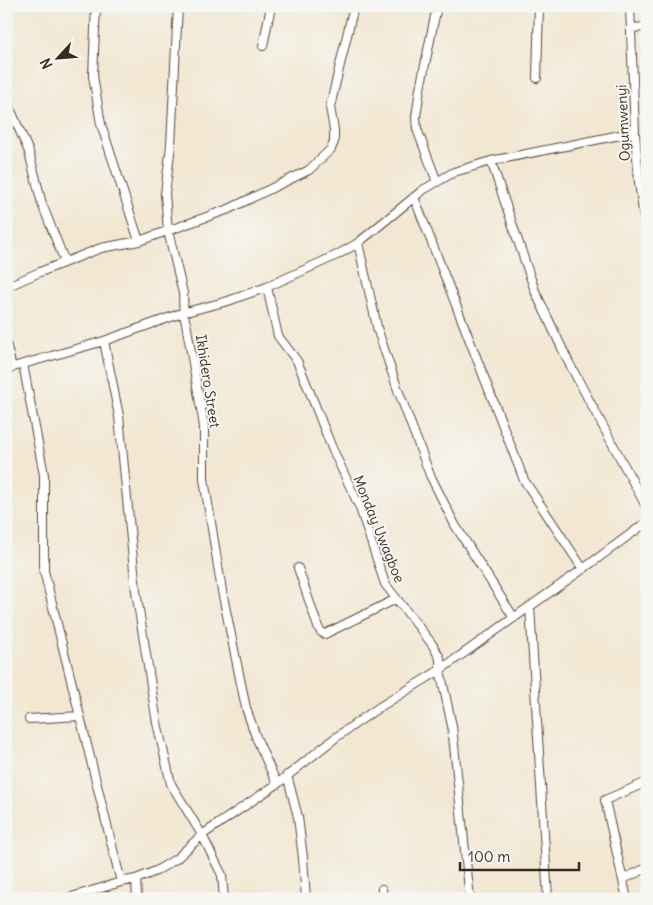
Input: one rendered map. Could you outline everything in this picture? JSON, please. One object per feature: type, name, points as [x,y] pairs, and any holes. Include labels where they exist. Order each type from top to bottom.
[{"type":"street","points":[[96,6],[92,76],[101,124],[139,241]]},
{"type":"street","name":"Ikhidero Street","points":[[178,6],[171,145],[165,194],[168,231],[183,293],[182,313],[186,323],[204,426],[204,479],[222,591],[246,708],[256,737],[277,784]]},
{"type":"street","points":[[264,46],[271,6]]},
{"type":"street","points":[[6,287],[101,248],[139,241],[228,209],[309,170],[331,149],[334,142],[330,107],[354,6]]},
{"type":"street","points":[[437,6],[416,117],[417,129],[437,182]]},
{"type":"street","points":[[537,78],[539,6]]},
{"type":"street","name":"Ogumwenyi","points":[[630,6],[635,132],[639,182],[647,239]]},
{"type":"street","points":[[631,28],[647,27]]},
{"type":"street","points":[[6,99],[29,152],[42,204],[65,262]]},
{"type":"street","points":[[6,343],[9,368],[104,341],[182,313],[228,301],[267,287],[338,255],[358,243],[414,197],[454,172],[491,161],[635,132]]},
{"type":"street","points":[[491,161],[535,291],[569,363],[647,508]]},
{"type":"street","points":[[414,197],[524,480],[583,569]]},
{"type":"street","points":[[358,243],[378,331],[430,475],[454,525],[514,618]]},
{"type":"street","name":"Monday Uwagboe","points":[[267,287],[278,336],[297,361],[332,448],[360,508],[385,584],[432,644],[440,658],[440,670],[452,726],[470,899]]},
{"type":"street","points":[[104,341],[119,416],[136,591],[157,723],[171,784],[202,836],[222,875],[224,899]]},
{"type":"street","points":[[23,364],[44,475],[44,571],[121,882]]},
{"type":"street","points":[[65,899],[136,879],[156,871],[176,859],[202,836],[277,784],[378,708],[440,670],[647,522]]},
{"type":"street","points":[[298,568],[318,627],[321,632],[326,634],[396,599]]},
{"type":"street","points":[[530,607],[548,899]]},
{"type":"street","points":[[29,719],[80,716]]},
{"type":"street","points":[[287,775],[298,817],[304,858],[306,899]]},
{"type":"street","points":[[628,899],[604,800],[647,782]]},
{"type":"street","points":[[623,879],[647,868]]},
{"type":"street","points":[[136,879],[137,899]]},
{"type":"street","points":[[382,889],[383,899]]}]
